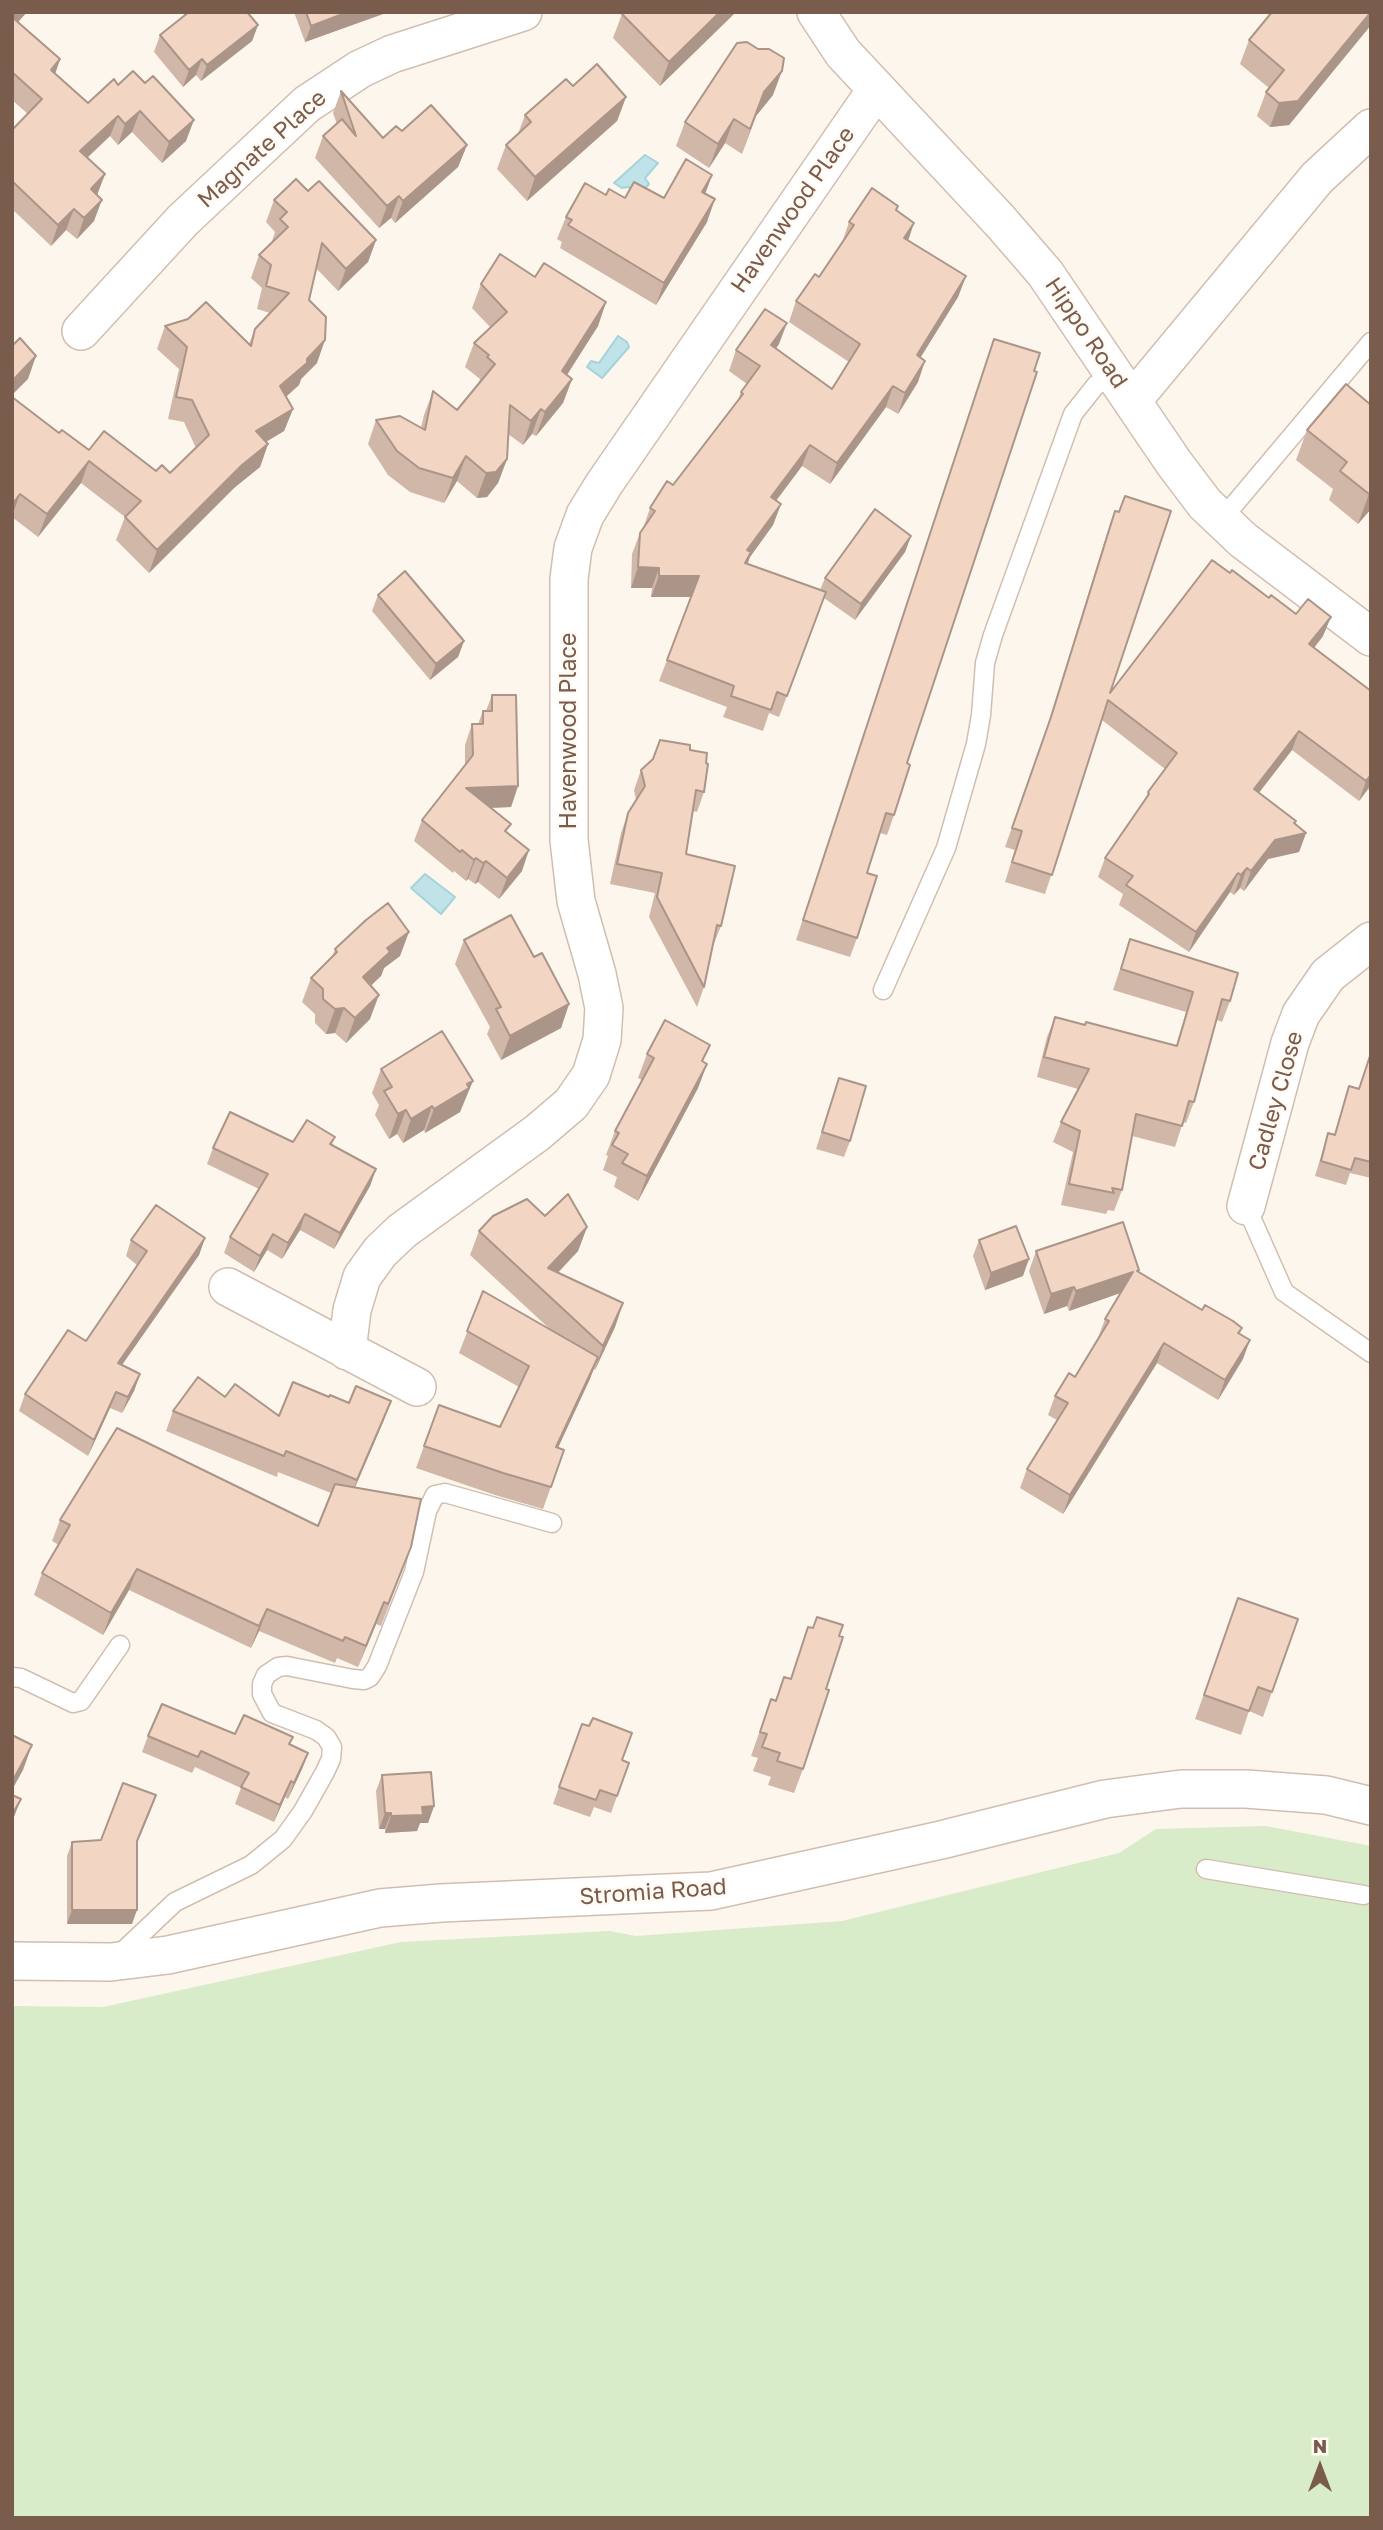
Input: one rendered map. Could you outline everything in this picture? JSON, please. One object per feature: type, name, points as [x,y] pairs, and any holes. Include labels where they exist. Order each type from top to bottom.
[{"type":"street","name":"Magnate Place","points":[[81,331],[183,220],[307,104],[360,69],[392,54],[523,12]]},
{"type":"street","name":"Hippo Road","points":[[816,12],[843,53],[1045,273],[1174,463],[1205,504],[1243,540],[1371,636]]},
{"type":"street","name":"Havenwood Place","points":[[347,1351],[352,1310],[362,1277],[380,1252],[402,1231],[537,1133],[571,1104],[591,1074],[602,1040],[604,1008],[576,901],[570,853],[569,579],[573,548],[585,515],[604,484],[876,90]]},
{"type":"street","points":[[1123,389],[1317,178],[1371,128]]},
{"type":"street","name":"Cadley Close","points":[[1247,1206],[1290,1043],[1301,1014],[1328,975],[1371,941]]},
{"type":"street","points":[[228,1287],[417,1387]]},
{"type":"street","name":"Stromia Road","points":[[12,1961],[111,1962],[168,1955],[380,1908],[711,1891],[941,1840],[1105,1799],[1181,1789],[1247,1788],[1326,1795],[1369,1804]]},
{"type":"lane","points":[[1222,519],[1371,342]]},
{"type":"lane","points":[[883,990],[946,848],[976,744],[985,663],[993,635],[1073,414],[1096,385],[1123,389]]},
{"type":"lane","points":[[1247,1206],[1284,1292],[1371,1353]]},
{"type":"lane","points":[[111,1962],[175,1902],[251,1865],[283,1839],[303,1811],[331,1759],[332,1746],[326,1737],[316,1730],[272,1713],[262,1694],[261,1684],[266,1675],[278,1667],[287,1666],[353,1679],[364,1680],[370,1677],[414,1572],[427,1511],[435,1495],[445,1493],[552,1523]]},
{"type":"lane","points":[[12,1677],[21,1678],[73,1703],[81,1701],[120,1645]]},
{"type":"lane","points":[[1206,1869],[1367,1896],[1371,1878]]},
{"type":"green space","points":[[1266,1826],[1371,1846],[1371,2518],[12,2518],[12,2006],[103,2007],[401,1942],[609,1931],[636,1936],[842,1921],[1119,1853],[1156,1829]]},
{"type":"water","points":[[645,155],[658,163],[645,178],[649,184],[641,193],[614,183]]},
{"type":"water","points":[[618,336],[627,342],[629,347],[602,378],[587,367],[591,361],[599,363]]},
{"type":"water","points":[[425,874],[455,897],[441,914],[411,888]]},
{"type":"building","points":[[189,12],[247,12],[258,25],[207,65],[202,59],[189,70],[160,35]]},
{"type":"building","points":[[306,12],[348,12],[311,26]]},
{"type":"building","points":[[720,12],[669,62],[622,14]]},
{"type":"building","points":[[1272,12],[1371,12],[1298,101],[1279,103],[1266,92],[1284,70],[1249,40]]},
{"type":"building","points":[[12,17],[60,59],[51,70],[88,103],[114,79],[118,85],[133,71],[145,83],[153,76],[194,120],[169,142],[140,111],[125,124],[118,116],[80,151],[105,174],[91,189],[102,200],[84,218],[74,209],[58,225],[12,181],[12,130],[42,99],[12,72]]},
{"type":"building","points":[[747,42],[758,49],[769,49],[784,58],[782,71],[764,92],[750,129],[734,119],[718,144],[685,122],[737,43]]},
{"type":"building","points":[[597,64],[626,97],[535,177],[506,145],[531,122],[525,115],[566,79],[573,86]]},
{"type":"building","points":[[341,91],[383,138],[396,126],[402,131],[431,105],[467,145],[403,201],[399,196],[387,206],[323,136],[342,119],[356,136]]},
{"type":"building","points":[[686,159],[712,175],[702,192],[715,199],[664,283],[568,225],[572,220],[566,217],[585,183],[606,195],[609,189],[625,198],[634,182],[664,198]]},
{"type":"building","points":[[296,179],[308,191],[319,181],[376,240],[346,269],[322,243],[309,300],[326,317],[325,340],[307,359],[307,363],[280,386],[293,409],[256,431],[268,444],[242,465],[157,550],[125,517],[141,501],[89,461],[47,514],[20,494],[12,501],[12,397],[59,433],[62,430],[89,450],[104,431],[156,471],[162,465],[170,473],[209,435],[192,400],[176,397],[187,347],[165,326],[188,319],[206,302],[251,346],[255,329],[289,293],[266,286],[271,265],[259,255],[288,227],[280,219],[287,212],[274,200]]},
{"type":"building","points":[[872,188],[898,206],[896,210],[914,223],[904,238],[966,276],[917,355],[925,361],[905,393],[893,386],[837,463],[810,445],[771,497],[781,504],[747,550],[751,552],[745,563],[826,592],[787,696],[777,692],[771,710],[731,696],[734,686],[667,660],[699,576],[659,576],[659,568],[638,567],[640,533],[655,511],[650,508],[667,481],[673,485],[743,394],[741,392],[760,366],[736,350],[765,309],[787,323],[771,345],[832,389],[860,344],[796,301],[815,274],[819,277],[854,225],[849,222]]},
{"type":"building","points":[[500,254],[535,277],[544,263],[606,302],[562,371],[572,379],[545,412],[541,409],[531,421],[510,405],[507,459],[496,472],[486,473],[466,456],[453,478],[419,468],[397,451],[376,420],[400,416],[425,430],[433,391],[457,410],[495,364],[487,357],[489,355],[474,343],[507,312],[481,284]]},
{"type":"building","points":[[20,338],[36,356],[12,381],[12,346]]},
{"type":"building","points":[[994,339],[1040,353],[1034,371],[1037,372],[907,763],[910,765],[894,815],[886,813],[867,873],[877,876],[857,938],[803,920]]},
{"type":"building","points":[[1346,384],[1371,405],[1369,494],[1340,471],[1347,462],[1307,430]]},
{"type":"building","points":[[1125,496],[1171,511],[1110,693],[1212,560],[1230,573],[1232,570],[1269,598],[1271,595],[1296,614],[1308,599],[1331,617],[1309,644],[1371,691],[1371,775],[1366,781],[1299,731],[1254,789],[1296,821],[1294,823],[1306,833],[1275,840],[1251,871],[1247,868],[1241,875],[1238,873],[1196,932],[1126,885],[1133,876],[1105,858],[1177,753],[1108,700],[1052,875],[1012,862],[1022,831],[1012,828],[1051,717],[1115,511],[1119,512]]},
{"type":"building","points":[[875,509],[911,536],[861,604],[825,578]]},
{"type":"building","points":[[405,571],[464,641],[436,664],[378,595]]},
{"type":"building","points":[[492,695],[516,695],[518,786],[466,788],[511,824],[505,831],[529,850],[507,878],[486,861],[483,863],[476,858],[474,860],[462,850],[460,852],[422,820],[473,755],[472,724],[483,724],[483,711],[492,711]]},
{"type":"building","points":[[660,740],[690,745],[690,750],[707,753],[704,792],[696,790],[686,854],[735,866],[721,926],[717,925],[704,987],[657,897],[662,873],[617,864],[628,813],[645,786],[641,770],[653,759]]},
{"type":"building","points":[[388,903],[409,932],[387,948],[390,952],[363,977],[379,995],[355,1018],[344,1008],[335,1009],[323,999],[323,989],[311,978],[337,952],[335,949]]},
{"type":"building","points":[[511,915],[534,957],[542,953],[569,1004],[510,1036],[496,1009],[501,1007],[464,940]]},
{"type":"building","points":[[1130,939],[1238,973],[1230,1001],[1222,999],[1194,1102],[1189,1101],[1182,1126],[1136,1114],[1122,1190],[1112,1188],[1114,1193],[1069,1184],[1080,1131],[1061,1122],[1089,1069],[1044,1057],[1055,1017],[1085,1025],[1086,1022],[1177,1046],[1193,992],[1121,969]]},
{"type":"building","points":[[665,1020],[710,1045],[702,1061],[707,1064],[647,1176],[622,1163],[628,1154],[612,1145],[619,1133],[615,1131],[654,1058],[647,1054]]},
{"type":"building","points":[[442,1031],[473,1081],[467,1084],[469,1088],[434,1109],[432,1106],[411,1119],[406,1110],[398,1114],[384,1091],[392,1087],[381,1069]]},
{"type":"building","points":[[1371,1053],[1371,1162],[1355,1158],[1351,1170],[1321,1161],[1328,1133],[1335,1135],[1349,1086],[1359,1089]]},
{"type":"building","points":[[839,1078],[866,1086],[850,1141],[822,1132]]},
{"type":"building","points":[[230,1112],[293,1142],[307,1120],[335,1137],[330,1144],[376,1169],[340,1233],[305,1214],[288,1243],[273,1234],[260,1256],[230,1237],[268,1174],[213,1148]]},
{"type":"building","points":[[568,1194],[587,1227],[548,1268],[623,1303],[603,1346],[479,1231],[493,1216],[527,1199],[545,1216]]},
{"type":"building","points":[[156,1205],[205,1238],[118,1363],[140,1374],[128,1397],[116,1392],[94,1440],[25,1394],[68,1330],[86,1341],[147,1251],[131,1240]]},
{"type":"building","points":[[1123,1222],[1139,1270],[1137,1271],[1202,1310],[1205,1305],[1233,1321],[1242,1328],[1238,1333],[1250,1340],[1225,1380],[1164,1343],[1070,1495],[1027,1469],[1068,1403],[1055,1396],[1069,1373],[1075,1377],[1109,1321],[1105,1319],[1133,1272],[1076,1291],[1074,1287],[1051,1294],[1036,1251]]},
{"type":"building","points":[[1016,1226],[1029,1259],[991,1273],[979,1240]]},
{"type":"building","points":[[483,1291],[598,1357],[556,1447],[564,1450],[551,1487],[424,1446],[439,1405],[500,1427],[529,1366],[467,1331]]},
{"type":"building","points":[[198,1377],[225,1397],[235,1384],[279,1416],[293,1382],[349,1403],[356,1386],[391,1401],[357,1480],[286,1451],[284,1456],[173,1411]]},
{"type":"building","points":[[117,1428],[318,1526],[335,1484],[421,1499],[411,1547],[388,1604],[384,1602],[366,1646],[345,1637],[343,1641],[267,1609],[259,1626],[137,1569],[111,1613],[42,1573],[70,1525],[60,1520]]},
{"type":"building","points":[[1238,1598],[1298,1619],[1272,1692],[1258,1687],[1249,1711],[1204,1695]]},
{"type":"building","points":[[817,1617],[843,1625],[839,1636],[843,1637],[803,1769],[777,1761],[780,1753],[762,1747],[767,1734],[760,1732],[771,1699],[776,1701],[784,1677],[791,1679],[808,1627],[813,1628]]},
{"type":"building","points":[[162,1704],[235,1734],[244,1715],[293,1737],[289,1744],[308,1753],[280,1805],[241,1787],[249,1773],[201,1751],[198,1757],[148,1736]]},
{"type":"building","points":[[593,1718],[632,1733],[622,1760],[629,1763],[617,1796],[600,1790],[596,1800],[559,1787],[582,1724],[589,1726]]},
{"type":"building","points":[[12,1735],[32,1745],[12,1782]]},
{"type":"building","points":[[431,1772],[434,1806],[422,1807],[423,1815],[391,1816],[391,1813],[385,1813],[382,1775]]},
{"type":"building","points":[[123,1783],[156,1795],[137,1841],[137,1910],[72,1910],[72,1842],[101,1840]]},
{"type":"building","points":[[12,1795],[21,1799],[12,1815]]}]
